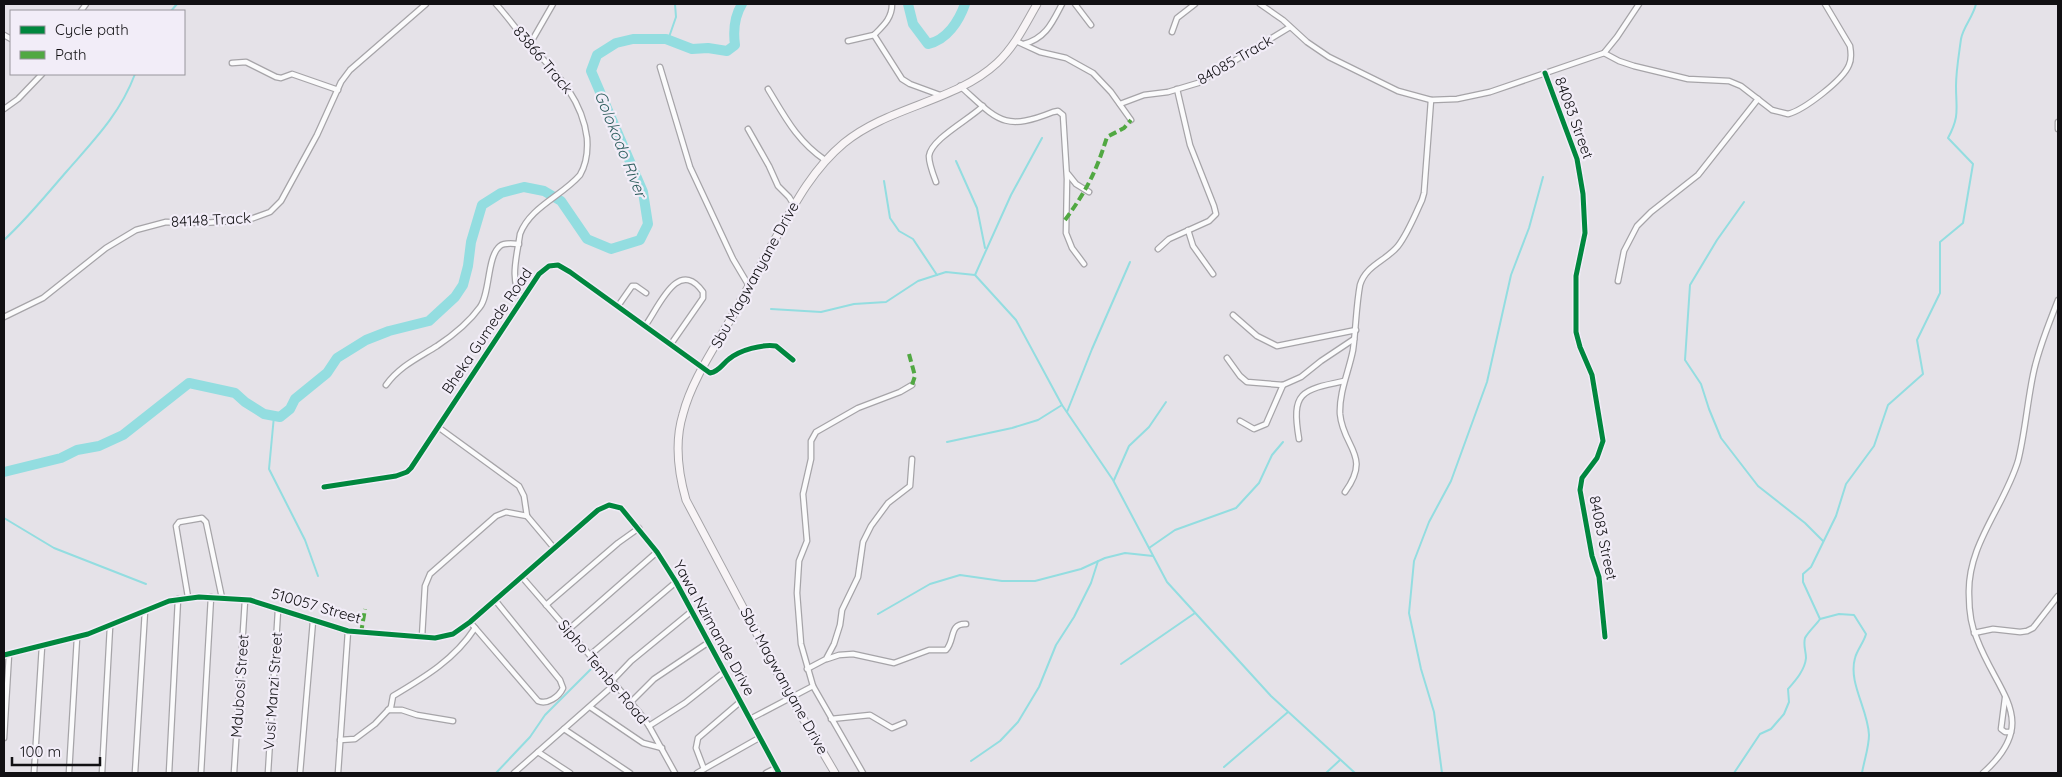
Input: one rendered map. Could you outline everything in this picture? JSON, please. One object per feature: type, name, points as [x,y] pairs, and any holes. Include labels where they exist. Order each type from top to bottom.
[{"type":"main road","name":"Sbu Magwanyane Drive","points":[[835,773],[791,698],[691,512],[682,487],[677,453],[680,427],[687,402],[703,368],[806,184],[825,160],[866,127],[889,115],[974,80],[996,64],[1016,42],[1037,4]]},
{"type":"street","name":"84148 Track","points":[[4,317],[43,298],[106,248],[136,230],[166,222],[203,223],[248,220],[270,212],[281,201],[350,70],[426,4]]},
{"type":"street","name":"83866 Track","points":[[496,4],[563,80],[574,96],[583,119],[586,135],[587,155],[584,168],[576,179],[526,222],[520,234],[515,281],[522,300]]},
{"type":"street","points":[[530,44],[553,4]]},
{"type":"street","points":[[848,41],[874,35],[887,21],[891,13],[892,4]]},
{"type":"street","points":[[1023,44],[1045,34],[1062,4]]},
{"type":"street","points":[[1075,4],[1091,25]]},
{"type":"street","points":[[1172,32],[1177,18],[1195,4]]},
{"type":"street","points":[[1260,4],[1318,51],[1398,91],[1431,100],[1457,99],[1479,95],[1604,53],[1618,37],[1639,4]]},
{"type":"street","points":[[1604,53],[1634,66],[1688,79],[1729,81],[1741,86],[1775,112],[1791,114],[1832,86],[1845,72],[1850,59],[1850,46],[1825,4]]},
{"type":"street","name":"84085 Track","points":[[1120,104],[1144,95],[1189,87],[1211,76],[1290,27]]},
{"type":"street","points":[[874,35],[902,80],[940,95]]},
{"type":"street","points":[[1016,42],[1040,52],[1066,58],[1093,72],[1131,120]]},
{"type":"street","points":[[232,63],[246,62],[276,77],[292,74],[338,90]]},
{"type":"street","points":[[660,67],[690,167],[733,259],[749,286]]},
{"type":"street","name":"84083 Street","points":[[1545,73],[1577,159],[1583,194],[1585,233],[1577,266],[1576,332],[1594,382],[1603,441],[1601,450],[1584,473],[1580,485],[1592,556],[1600,582],[1605,637]]},
{"type":"street","points":[[4,109],[18,99],[41,75]]},
{"type":"street","points":[[960,86],[995,116],[1013,123],[1027,122],[1053,112],[1061,112],[1064,120],[1067,173],[1066,233],[1072,248],[1084,264]]},
{"type":"street","points":[[768,89],[797,136],[806,146],[825,160]]},
{"type":"street","points":[[1158,249],[1169,239],[1209,221],[1216,211],[1190,145],[1177,89]]},
{"type":"street","points":[[1345,492],[1355,476],[1357,464],[1340,417],[1340,405],[1356,330],[1358,293],[1362,279],[1369,269],[1398,246],[1424,193],[1431,100]]},
{"type":"street","points":[[1618,281],[1624,251],[1638,226],[1651,212],[1698,175],[1758,100]]},
{"type":"street","points":[[936,182],[930,160],[931,149],[936,142],[972,117],[983,106]]},
{"type":"street","points":[[2058,122],[2058,129]]},
{"type":"street","points":[[748,129],[770,166],[778,186],[794,205]]},
{"type":"street","points":[[1067,173],[1076,184],[1089,192]]},
{"type":"street","points":[[1188,230],[1193,246],[1213,274]]},
{"type":"street","points":[[386,385],[405,364],[445,340],[476,311],[485,298],[488,277],[498,248],[502,244],[519,244]]},
{"type":"street","name":"Bheka Gumede Road","points":[[324,488],[390,477],[407,472],[544,268],[554,265],[570,272],[703,368]]},
{"type":"street","points":[[645,326],[665,295],[676,282],[683,280],[693,282],[703,292],[703,298],[671,344]]},
{"type":"street","points":[[618,306],[632,286],[636,286],[646,293]]},
{"type":"street","points":[[1983,773],[2002,754],[2009,742],[2011,712],[2006,697],[1974,633],[1968,576],[1990,521],[2013,475],[2022,444],[2037,360],[2058,300]]},
{"type":"street","points":[[1233,315],[1257,336],[1276,346],[1356,330]]},
{"type":"street","points":[[1227,358],[1240,376],[1247,382],[1283,385],[1301,377],[1354,339]]},
{"type":"street","points":[[703,368],[710,373],[714,372],[735,355],[771,345],[780,348],[793,360]]},
{"type":"street","points":[[1299,439],[1295,411],[1300,399],[1313,388],[1344,382]]},
{"type":"street","points":[[863,773],[812,686],[801,644],[798,612],[798,572],[799,561],[808,541],[803,494],[811,465],[810,446],[812,436],[861,406],[897,394],[912,384]]},
{"type":"street","points":[[1240,421],[1254,429],[1266,424],[1283,385]]},
{"type":"street","points":[[438,427],[519,486],[524,496],[527,516],[554,548]]},
{"type":"street","points":[[826,659],[836,637],[842,610],[858,577],[863,542],[877,516],[888,502],[910,486],[912,459]]},
{"type":"street","name":"Yawa Nzimande Drive","points":[[614,505],[622,508],[639,528],[676,582],[779,773]]},
{"type":"street","name":"510057 Street","points":[[6,654],[77,638],[110,627],[145,611],[188,597],[245,600],[348,631],[422,637],[448,636],[470,622],[598,510],[604,506],[614,505]]},
{"type":"street","points":[[422,637],[425,586],[430,574],[496,516],[506,512],[527,516]]},
{"type":"street","points":[[188,597],[176,526],[179,522],[202,518],[206,522],[222,598]]},
{"type":"street","points":[[546,605],[612,548],[639,528]]},
{"type":"street","points":[[568,630],[657,552]]},
{"type":"street","name":"Sipho Tembe Road","points":[[522,577],[631,702],[649,726],[675,773]]},
{"type":"street","points":[[590,655],[676,582]]},
{"type":"street","points":[[1974,633],[1993,629],[2027,631],[2033,628],[2058,596]]},
{"type":"street","points":[[201,773],[211,597]]},
{"type":"street","points":[[169,773],[178,599]]},
{"type":"street","name":"Mdubosi Street","points":[[234,773],[245,600]]},
{"type":"street","points":[[470,622],[540,702],[546,702],[557,696],[562,691],[560,680],[495,600]]},
{"type":"street","name":"Vusi Manzi Street","points":[[268,773],[278,610]]},
{"type":"street","points":[[135,773],[145,611]]},
{"type":"street","points":[[514,773],[590,707],[650,646],[692,611]]},
{"type":"street","points":[[300,773],[313,621]]},
{"type":"street","points":[[807,669],[826,659],[848,654],[888,664],[899,662],[929,650],[946,650],[949,648],[957,624],[966,624]]},
{"type":"street","points":[[102,773],[110,627]]},
{"type":"street","points":[[340,740],[353,740],[360,736],[388,710],[393,696],[413,685],[455,653],[475,628]]},
{"type":"street","points":[[338,773],[348,631]]},
{"type":"street","points":[[68,773],[77,638]]},
{"type":"street","points":[[631,702],[654,679],[708,642]]},
{"type":"street","points":[[34,773],[42,646]]},
{"type":"street","points":[[4,738],[6,654]]},
{"type":"street","points":[[649,726],[679,708],[724,672]]},
{"type":"street","points":[[750,719],[812,686]]},
{"type":"street","points":[[2006,697],[2001,729],[2005,732],[2011,732]]},
{"type":"street","points":[[704,769],[696,748],[698,738],[740,702]]},
{"type":"street","points":[[590,707],[643,743],[662,748]]},
{"type":"street","points":[[388,710],[402,710],[417,715],[453,721]]},
{"type":"street","points":[[831,719],[870,715],[892,728],[904,723]]},
{"type":"street","points":[[564,729],[630,773]]},
{"type":"street","points":[[697,773],[759,738]]},
{"type":"street","points":[[538,752],[570,773]]},
{"type":"street","points":[[766,773],[776,768]]},
{"type":"waterway","points":[[172,10],[177,4]]},
{"type":"waterway","points":[[668,40],[676,17],[675,4]]},
{"type":"waterway","name":"Golokodo River","points":[[4,472],[61,458],[77,450],[99,446],[123,435],[189,383],[235,393],[264,414],[280,417],[290,409],[295,399],[327,373],[337,358],[366,340],[389,331],[429,321],[455,297],[463,285],[471,242],[482,205],[501,193],[524,187],[544,191],[561,201],[587,239],[611,249],[640,240],[648,224],[643,192],[591,71],[597,55],[616,43],[633,39],[666,39],[692,49],[708,48],[727,51],[735,45],[735,24],[742,4]]},
{"type":"waterway","name":"Golokodo River","points":[[908,4],[913,24],[928,44],[935,42],[951,29],[965,4]]},
{"type":"waterway","points":[[1734,773],[1760,734],[1771,729],[1784,714],[1789,702],[1788,689],[1804,667],[1806,658],[1805,638],[1820,619],[1803,582],[1803,574],[1811,567],[1836,516],[1846,484],[1874,446],[1888,405],[1923,374],[1917,340],[1940,293],[1940,242],[1963,223],[1973,164],[1948,138],[1956,118],[1956,74],[1961,39],[1976,4]]},
{"type":"waterway","points":[[4,240],[21,224],[106,126],[122,102],[135,75]]},
{"type":"waterway","points":[[975,275],[1011,195],[1042,138]]},
{"type":"waterway","points":[[956,161],[977,208],[985,248]]},
{"type":"waterway","points":[[1442,773],[1434,712],[1421,669],[1409,613],[1414,561],[1429,522],[1451,481],[1487,382],[1511,275],[1529,228],[1543,177]]},
{"type":"waterway","points":[[884,181],[890,218],[899,231],[913,239],[937,275]]},
{"type":"waterway","points":[[1744,202],[1717,240],[1690,285],[1685,360],[1701,384],[1721,438],[1758,486],[1805,523],[1823,541]]},
{"type":"waterway","points":[[1067,412],[1130,262]]},
{"type":"waterway","points":[[771,309],[821,312],[854,304],[886,302],[918,281],[946,272],[975,275],[1016,320],[1062,405],[1113,480],[1167,582],[1271,696],[1355,773]]},
{"type":"waterway","points":[[1114,480],[1129,446],[1149,427],[1166,402]]},
{"type":"waterway","points":[[947,442],[1012,428],[1038,420],[1062,405]]},
{"type":"waterway","points":[[274,416],[269,469],[305,540],[318,576]]},
{"type":"waterway","points":[[1149,548],[1175,530],[1236,508],[1259,483],[1272,455],[1283,442]]},
{"type":"waterway","points":[[4,518],[54,548],[146,584]]},
{"type":"waterway","points":[[878,614],[930,584],[960,575],[1002,581],[1035,581],[1081,569],[1105,558],[1125,553],[1153,556]]},
{"type":"waterway","points":[[971,761],[1000,741],[1018,722],[1039,687],[1056,645],[1074,617],[1091,583],[1098,561]]},
{"type":"waterway","points":[[1121,664],[1195,613]]},
{"type":"waterway","points":[[1820,619],[1839,614],[1854,615],[1866,634],[1856,655],[1854,667],[1854,677],[1868,725],[1869,735],[1862,773]]},
{"type":"waterway","points":[[496,773],[530,737],[545,715],[594,666]]},
{"type":"waterway","points":[[1224,767],[1288,712]]},
{"type":"waterway","points":[[1326,773],[1340,760]]},
{"type":"marked path","points":[[1065,220],[1090,180],[1107,137],[1124,128],[1131,120]]},
{"type":"marked path","points":[[909,354],[915,376],[912,385]]},
{"type":"marked path","points":[[361,633],[365,609]]},
{"type":"cycle path","points":[[1545,73],[1577,159],[1583,194],[1585,233],[1576,276],[1576,332],[1592,375],[1603,441],[1597,458],[1582,478],[1580,490],[1592,556],[1599,577],[1605,637]]},
{"type":"cycle path","points":[[324,487],[396,476],[407,472],[539,274],[549,266],[558,265],[570,272],[710,373],[719,369],[727,361],[745,350],[758,347],[776,346],[793,360]]},
{"type":"cycle path","points":[[4,655],[88,634],[169,601],[199,597],[250,600],[348,631],[435,638],[453,634],[470,622],[598,510],[609,505],[621,508],[657,552],[676,582],[779,773]]}]
